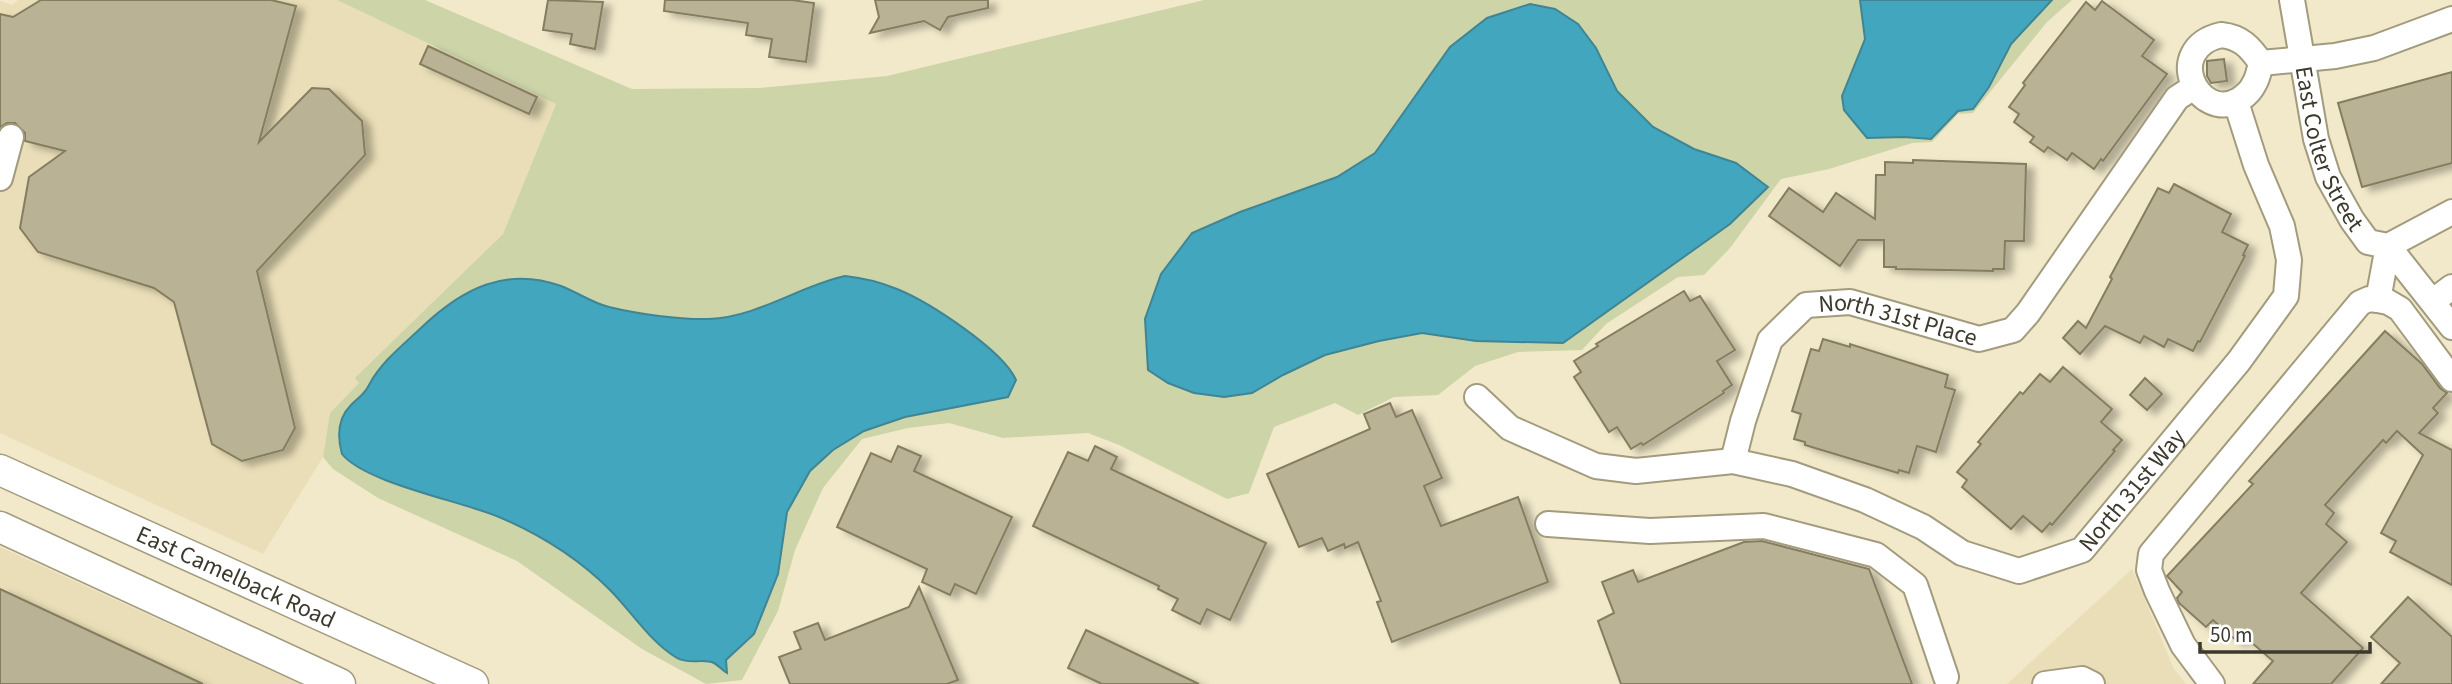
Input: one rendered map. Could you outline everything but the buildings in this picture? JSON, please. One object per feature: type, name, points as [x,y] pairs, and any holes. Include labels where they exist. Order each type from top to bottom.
[{"type":"main road","name":"East Camelback Road","points":[[0,470],[473,684]]},
{"type":"main road","points":[[0,527],[340,684]]},
{"type":"street","name":"East Colter Street","points":[[2292,0],[2316,139],[2328,177],[2368,242],[2389,246],[2452,212]]},
{"type":"street","points":[[2261,63],[2336,56],[2374,48],[2452,19]]},
{"type":"street","points":[[2221,35],[2243,41],[2261,63],[2255,84],[2235,102],[2216,103],[2202,96],[2194,87],[2189,72],[2191,57],[2199,46],[2210,38],[2221,35]]},
{"type":"street","name":"North 31st Place","points":[[1733,461],[1743,421],[1770,340],[1806,305],[1850,302],[1979,340],[2013,330],[2028,313],[2177,98],[2194,87]]},
{"type":"street","name":"North 31st Way","points":[[1733,461],[1792,474],[1865,500],[1923,527],[1962,553],[2019,571],[2082,550],[2239,361],[2286,296],[2289,260],[2282,226],[2256,165],[2235,102]]},
{"type":"street","points":[[0,178],[11,137]]},
{"type":"street","points":[[2389,246],[2442,294],[2452,327]]},
{"type":"street","points":[[2378,300],[2389,246]]},
{"type":"street","points":[[2212,684],[2183,645],[2157,591],[2149,570],[2151,554],[2360,303],[2369,299],[2378,300],[2400,309],[2452,379]]},
{"type":"street","points":[[1477,397],[1510,428],[1597,466],[1636,471],[1733,461]]},
{"type":"street","points":[[1548,524],[1650,531],[1764,526],[1876,555],[1915,585],[1946,677]]},
{"type":"street","points":[[2045,684],[2082,679],[2092,684]]},
{"type":"shaded area","points":[[18,0],[337,0],[556,104],[503,234],[356,378],[359,383],[330,413],[323,457],[263,554],[0,433],[0,1],[12,5]]},
{"type":"shaded area","points":[[0,547],[300,684],[0,684]]},
{"type":"shaded area","points":[[2132,569],[2174,669],[2186,684],[2007,684]]},
{"type":"green space","points":[[337,0],[425,0],[632,89],[760,88],[887,76],[1204,0],[2072,0],[2047,22],[1973,113],[1958,114],[1932,142],[1912,143],[1829,169],[1781,179],[1730,248],[1704,275],[1678,277],[1606,324],[1582,350],[1518,352],[1475,366],[1438,395],[1394,397],[1358,415],[1335,403],[1274,427],[1249,493],[1227,499],[1119,445],[1088,433],[1003,438],[949,423],[908,428],[862,439],[823,488],[795,550],[778,611],[742,680],[706,684],[642,649],[517,561],[378,498],[333,469],[323,457],[330,413],[359,383],[355,378],[503,234],[556,104]]},
{"type":"water","points":[[1860,0],[2052,0],[2011,44],[1989,87],[1973,109],[1958,111],[1931,139],[1867,138],[1844,110],[1842,96],[1865,39]]},
{"type":"water","points":[[1530,4],[1555,9],[1578,24],[1596,48],[1617,91],[1653,127],[1694,149],[1736,163],[1768,187],[1730,224],[1563,343],[1476,341],[1422,333],[1325,355],[1252,393],[1224,397],[1194,393],[1168,383],[1148,370],[1145,319],[1161,274],[1192,233],[1240,212],[1337,177],[1375,153],[1450,47],[1487,18]]},
{"type":"water","points":[[845,276],[884,284],[927,304],[981,341],[1016,380],[1008,397],[905,417],[864,431],[833,450],[810,471],[787,512],[778,574],[754,634],[726,660],[727,673],[714,663],[682,660],[667,651],[598,579],[544,539],[499,517],[371,474],[342,454],[339,434],[343,416],[380,369],[437,314],[469,292],[486,285],[503,280],[541,280],[609,307],[659,316],[709,319],[744,313]]}]
